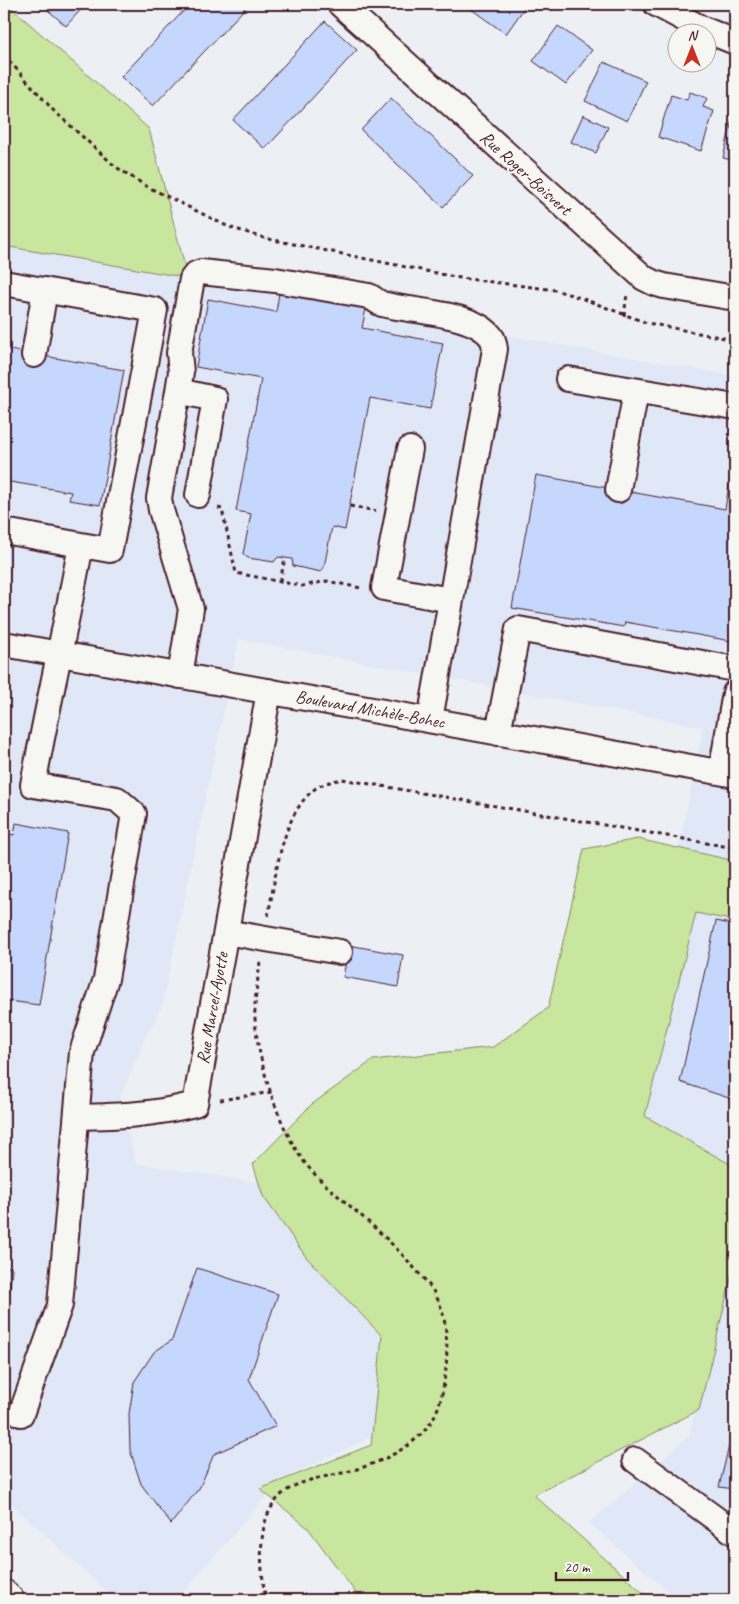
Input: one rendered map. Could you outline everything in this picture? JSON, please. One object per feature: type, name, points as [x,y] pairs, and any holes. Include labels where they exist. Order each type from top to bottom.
[{"type":"highway","points":[[4,1594],[10,1600]]},
{"type":"street","name":"Rue Roger-Boisvert","points":[[340,4],[644,278],[664,286],[735,298]]},
{"type":"street","points":[[656,4],[704,29],[735,42]]},
{"type":"street","points":[[180,676],[191,609],[159,498],[181,372],[179,353],[192,279],[201,272],[275,280],[369,296],[380,303],[460,318],[473,323],[485,330],[493,339],[495,349],[430,720]]},
{"type":"street","points":[[4,283],[155,310],[110,550],[4,531]]},
{"type":"street","points":[[34,355],[45,290]]},
{"type":"street","points":[[568,378],[735,407]]},
{"type":"street","points":[[178,391],[215,399],[198,496]]},
{"type":"street","points":[[618,490],[636,391]]},
{"type":"street","points":[[410,449],[384,588],[451,600]]},
{"type":"street","points":[[21,1414],[60,1306],[82,1052],[106,979],[134,814],[117,799],[33,785],[81,545]]},
{"type":"street","points":[[498,733],[518,629],[735,669]]},
{"type":"street","name":"Boulevard Michèle-Bohec","points":[[4,644],[728,774]]},
{"type":"street","name":"Rue Marcel-Ayotte","points":[[194,1104],[269,691]]},
{"type":"street","points":[[728,774],[735,693]]},
{"type":"street","points":[[226,932],[340,952]]},
{"type":"street","points":[[76,1117],[134,1116],[157,1113],[194,1104]]},
{"type":"street","points":[[636,1460],[735,1533]]},
{"type":"path","points":[[4,55],[53,110],[116,167],[146,186],[229,228],[264,238],[460,278],[555,290],[581,298],[624,316],[661,327],[735,340]]},
{"type":"path","points":[[624,316],[627,292]]},
{"type":"path","points":[[350,506],[369,509]]},
{"type":"path","points":[[222,509],[236,573],[302,586],[327,581],[359,588]]},
{"type":"path","points":[[280,581],[285,558]]},
{"type":"path","points":[[267,921],[281,851],[299,806],[318,787],[342,779],[735,848]]},
{"type":"path","points":[[261,957],[255,1018],[258,1044],[279,1115],[291,1142],[315,1175],[378,1230],[431,1287],[437,1298],[445,1327],[446,1354],[446,1368],[438,1408],[431,1422],[419,1436],[386,1458],[356,1470],[302,1482],[284,1493],[271,1508],[263,1529],[262,1540],[266,1600]]},
{"type":"path","points":[[194,1104],[272,1092]]},
{"type":"shaded area","points":[[4,246],[735,376],[735,1189],[622,1104],[666,912],[703,727],[239,639],[162,1006],[145,1039],[119,1100],[136,1163],[278,1186],[396,1336],[387,1429],[279,1481],[177,1600],[116,1600],[4,1497]]},
{"type":"shaded area","points":[[735,1226],[735,1600],[678,1600],[589,1523],[689,1436]]},
{"type":"green space","points":[[4,4],[7,4],[149,129],[188,278],[4,246]]},
{"type":"green space","points":[[638,839],[735,861],[735,921],[696,913],[645,1116],[735,1167],[735,1262],[699,1410],[534,1495],[651,1600],[361,1600],[308,1528],[260,1489],[371,1445],[382,1336],[306,1257],[263,1196],[253,1164],[311,1105],[373,1060],[493,1047],[548,1008],[584,849]]},
{"type":"building","points":[[41,4],[86,4],[66,26]]},
{"type":"building","points":[[190,4],[249,4],[153,106],[121,77]]},
{"type":"building","points":[[475,4],[527,4],[506,34],[471,9]]},
{"type":"building","points":[[325,21],[357,50],[265,149],[233,120]]},
{"type":"building","points":[[558,26],[592,50],[566,85],[533,61]]},
{"type":"building","points":[[604,62],[646,81],[627,121],[585,101]]},
{"type":"building","points":[[690,92],[707,98],[703,107],[714,111],[701,151],[658,137],[671,95],[687,100]]},
{"type":"building","points":[[391,98],[473,176],[443,207],[361,130]]},
{"type":"building","points":[[583,115],[608,127],[596,153],[571,142]]},
{"type":"building","points":[[733,116],[735,116],[735,161],[723,158]]},
{"type":"building","points":[[280,287],[367,303],[362,328],[443,343],[430,409],[370,398],[345,530],[332,527],[324,567],[321,572],[293,566],[292,559],[278,557],[274,562],[248,558],[243,554],[251,514],[236,511],[261,379],[196,367],[208,299],[276,312]]},
{"type":"building","points":[[4,349],[124,370],[100,505],[69,500],[71,492],[4,481]]},
{"type":"building","points":[[735,449],[735,638],[731,641],[625,622],[624,627],[512,608],[536,475],[725,509]]},
{"type":"building","points":[[16,823],[68,833],[39,1005],[8,1001],[4,1041],[4,833],[14,835]]},
{"type":"building","points":[[716,921],[735,925],[735,1100],[680,1082]]},
{"type":"building","points":[[349,945],[403,955],[398,987],[343,977]]},
{"type":"building","points":[[4,1266],[12,1268],[8,1308],[4,1307]]},
{"type":"building","points":[[197,1268],[278,1294],[249,1379],[276,1426],[214,1454],[200,1487],[171,1524],[141,1484],[130,1450],[129,1414],[134,1382],[154,1352],[172,1340]]},
{"type":"building","points":[[735,1421],[735,1489],[719,1487]]}]
